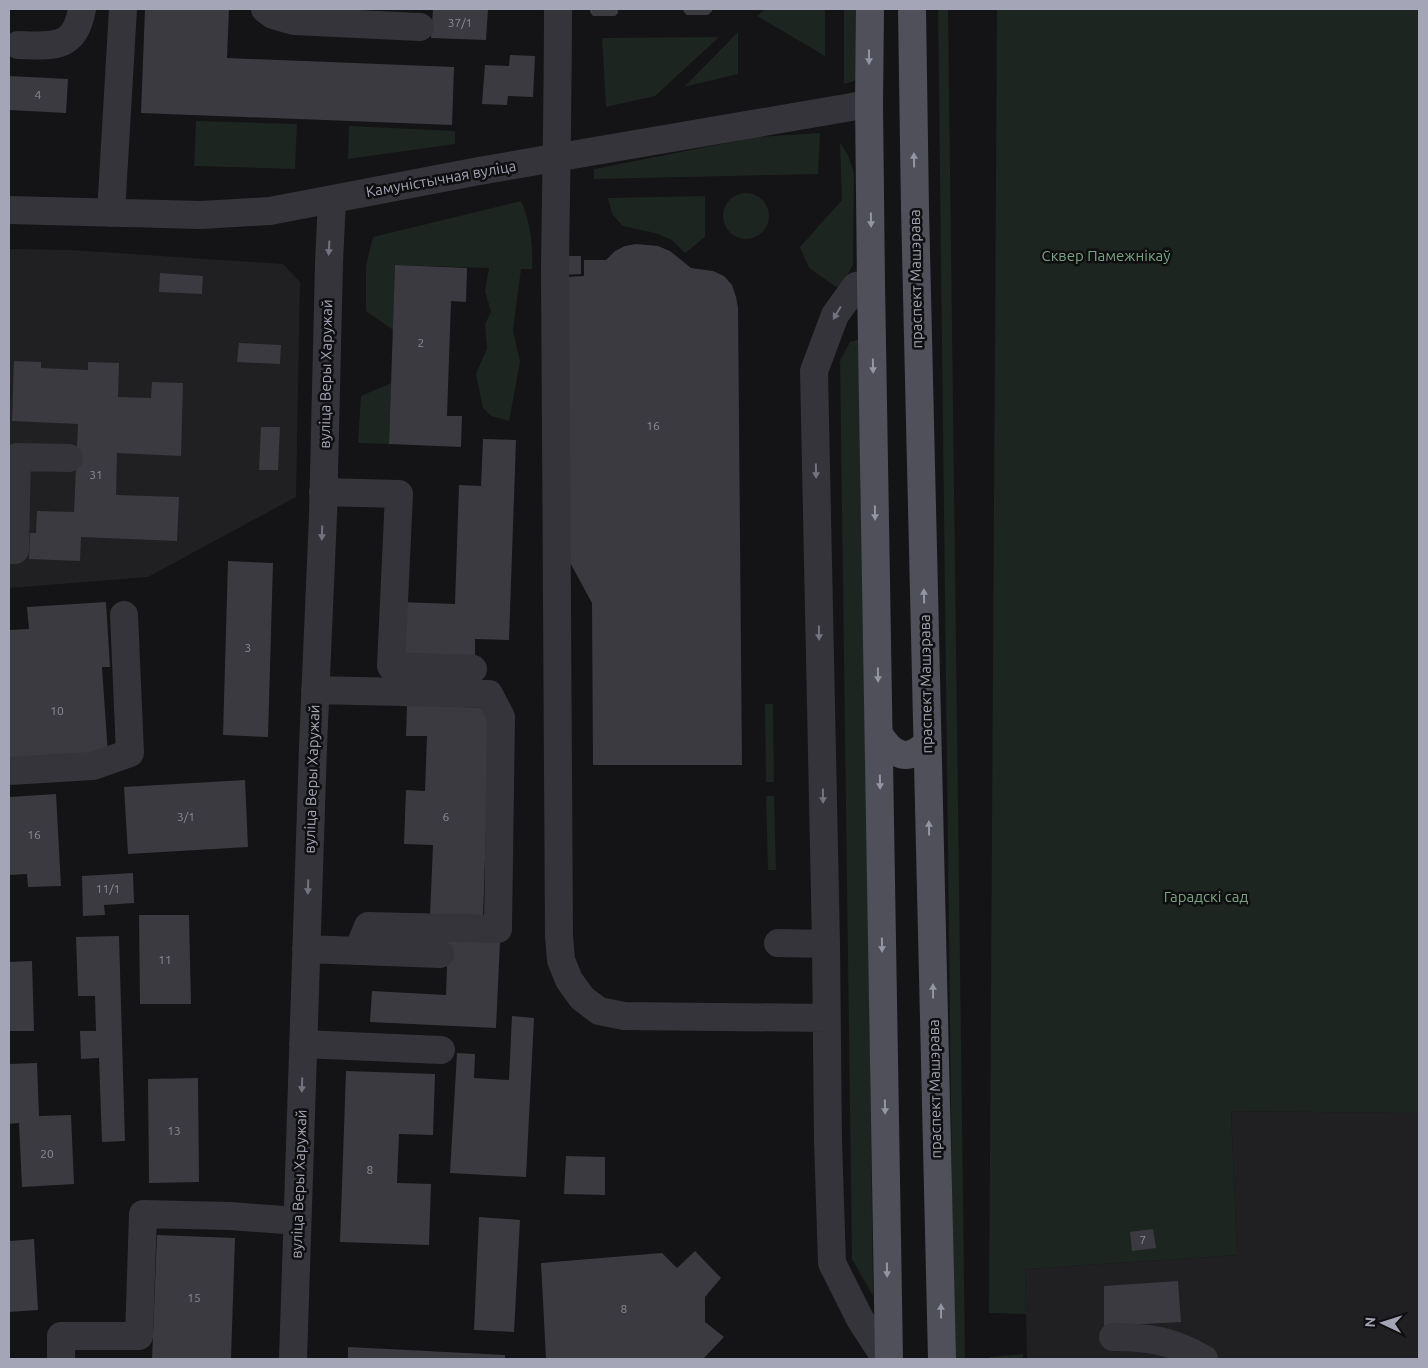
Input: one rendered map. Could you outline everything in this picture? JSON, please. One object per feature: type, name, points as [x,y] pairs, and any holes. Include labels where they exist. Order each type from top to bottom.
[{"type":"main road","points":[[887,1359],[871,282],[870,17],[912,17]]},
{"type":"main road","name":"праспект Машэрава","points":[[912,17],[942,1359]]},
{"type":"main road","points":[[879,734],[887,747],[900,755],[920,751],[927,743]]},
{"type":"street","points":[[18,45],[43,46],[62,44],[76,30],[82,9]]},
{"type":"street","points":[[111,213],[123,9]]},
{"type":"street","points":[[265,9],[273,15],[294,21],[380,17],[420,27]]},
{"type":"street","points":[[558,9],[555,535],[559,936],[561,960],[569,980],[582,998],[599,1010],[624,1016],[826,1018]]},
{"type":"street","name":"Камуністычная вуліца","points":[[9,210],[201,215],[270,211],[557,158],[869,104]]},
{"type":"street","name":"вуліца Веры Харужай","points":[[293,1359],[323,492],[328,263],[332,199]]},
{"type":"street","points":[[871,282],[856,286],[835,315],[814,371],[826,944],[828,1141],[832,1263],[860,1319],[887,1359]]},
{"type":"street","points":[[9,550],[15,550],[17,457],[69,458]]},
{"type":"street","points":[[323,492],[399,494],[391,666],[473,669]]},
{"type":"street","points":[[9,772],[93,766],[130,753],[124,615]]},
{"type":"street","points":[[315,690],[489,694],[501,717],[498,929],[368,926],[358,951]]},
{"type":"street","points":[[778,943],[826,944]]},
{"type":"street","points":[[306,950],[440,954]]},
{"type":"street","points":[[303,1044],[441,1050]]},
{"type":"street","points":[[61,1359],[61,1336],[140,1336],[142,1214],[230,1216],[297,1221]]},
{"type":"street","points":[[1113,1338],[1139,1337],[1161,1340],[1181,1347],[1204,1359]]},
{"type":"shaded area","points":[[9,249],[71,250],[283,264],[300,282],[296,497],[148,577],[9,588]]},
{"type":"shaded area","points":[[1231,1111],[1419,1113],[1419,1359],[1027,1359],[1025,1269],[1237,1255]]},
{"type":"green space","points":[[765,9],[825,9],[825,56],[757,16]]},
{"type":"green space","points":[[844,9],[857,9],[858,80],[844,84]]},
{"type":"green space","points":[[938,9],[948,9],[965,1359],[954,1359]]},
{"type":"green space","name":"Гарадскі сад","points":[[997,9],[1419,9],[1419,1113],[1231,1111],[1237,1255],[1025,1269],[1026,1314],[989,1313]]},
{"type":"green space","points":[[738,32],[738,74],[684,87]]},
{"type":"green space","points":[[719,37],[655,96],[606,107],[602,38]]},
{"type":"green space","points":[[196,121],[297,124],[295,169],[194,166]]},
{"type":"green space","points":[[349,126],[455,131],[455,144],[348,159]]},
{"type":"green space","points":[[820,133],[818,174],[594,179],[594,169],[757,137]]},
{"type":"green space","points":[[840,143],[848,155],[854,173],[853,265],[839,289],[809,268],[800,247],[842,200]]},
{"type":"green space","points":[[742,193],[750,193],[759,197],[765,203],[769,216],[765,229],[759,235],[750,239],[742,239],[733,235],[727,229],[723,220],[723,212],[727,203],[733,197]]},
{"type":"green space","points":[[705,196],[705,237],[685,253],[672,240],[655,233],[623,226],[612,214],[608,198]]},
{"type":"green space","points":[[521,201],[531,234],[532,269],[521,269],[513,330],[520,362],[509,421],[491,416],[483,408],[476,374],[487,348],[485,324],[491,312],[485,291],[489,268],[395,265],[393,330],[366,311],[366,266],[373,237]]},
{"type":"green space","points":[[860,339],[873,1296],[852,1259],[840,360],[850,342]]},
{"type":"green space","points":[[391,383],[389,444],[358,443],[361,396]]},
{"type":"green space","points":[[765,704],[773,704],[774,782],[766,782]]},
{"type":"green space","points":[[766,796],[774,796],[776,870],[768,870]]},
{"type":"green space","points":[[1023,1354],[1023,1359],[990,1359],[990,1357]]},
{"type":"building","points":[[145,9],[229,9],[227,58],[454,67],[452,125],[141,113]]},
{"type":"building","points":[[433,9],[488,9],[486,40],[431,38]]},
{"type":"building","points":[[590,9],[618,9],[618,13],[615,16],[593,16]]},
{"type":"building","points":[[683,9],[712,9],[712,11],[708,15],[687,15]]},
{"type":"building","points":[[510,55],[535,56],[533,97],[508,96],[507,105],[482,104],[485,65],[509,66]]},
{"type":"building","points":[[9,76],[68,79],[66,113],[9,110]]},
{"type":"building","points":[[636,244],[658,246],[670,251],[691,268],[713,271],[724,276],[732,285],[736,297],[738,308],[742,765],[593,765],[592,603],[567,557],[566,277],[584,276],[584,260],[606,260],[615,251],[625,246]]},
{"type":"building","points":[[563,256],[581,256],[581,274],[563,275]]},
{"type":"building","points":[[395,265],[467,268],[466,302],[451,301],[447,416],[462,416],[461,447],[389,444]]},
{"type":"building","points":[[160,273],[203,276],[202,294],[159,292]]},
{"type":"building","points":[[239,343],[281,345],[280,364],[237,362]]},
{"type":"building","points":[[14,361],[41,362],[41,368],[88,370],[88,362],[119,363],[118,397],[151,398],[152,382],[183,383],[181,456],[117,453],[116,495],[179,497],[177,541],[81,537],[80,561],[29,559],[30,533],[36,533],[37,511],[74,512],[78,424],[12,421]]},
{"type":"building","points":[[261,427],[280,427],[278,470],[259,470]]},
{"type":"building","points":[[483,439],[516,440],[509,640],[475,639],[475,661],[397,658],[399,602],[455,604],[459,485],[481,486]]},
{"type":"building","points":[[228,561],[273,563],[268,737],[223,735]]},
{"type":"building","points":[[106,602],[110,667],[102,667],[108,755],[9,762],[9,630],[29,629],[27,607]]},
{"type":"building","points":[[407,705],[490,708],[483,918],[430,916],[433,845],[404,844],[406,790],[425,791],[427,736],[406,736]]},
{"type":"building","points":[[245,780],[248,847],[128,854],[124,787]]},
{"type":"building","points":[[56,794],[61,886],[28,887],[27,874],[9,875],[9,797]]},
{"type":"building","points":[[133,873],[134,903],[104,905],[105,915],[83,916],[82,876]]},
{"type":"building","points":[[139,915],[189,915],[191,1004],[140,1004]]},
{"type":"building","points":[[119,936],[125,1141],[102,1142],[99,1058],[81,1059],[80,1031],[96,1031],[95,996],[78,996],[76,937]]},
{"type":"building","points":[[448,939],[500,942],[496,1028],[370,1022],[372,991],[446,995]]},
{"type":"building","points":[[32,961],[34,1031],[9,1031],[9,962]]},
{"type":"building","points":[[512,1016],[534,1018],[526,1177],[450,1173],[457,1053],[475,1054],[474,1078],[509,1080]]},
{"type":"building","points":[[37,1063],[39,1116],[71,1115],[74,1184],[22,1187],[19,1123],[9,1124],[9,1064]]},
{"type":"building","points":[[346,1071],[435,1074],[433,1135],[399,1134],[397,1183],[431,1184],[429,1245],[340,1242]]},
{"type":"building","points":[[198,1078],[199,1182],[149,1183],[148,1079]]},
{"type":"building","points":[[566,1156],[605,1157],[605,1195],[564,1194]]},
{"type":"building","points":[[479,1217],[520,1220],[514,1332],[474,1330]]},
{"type":"building","points":[[1153,1229],[1156,1248],[1132,1251],[1130,1232]]},
{"type":"building","points":[[157,1235],[235,1238],[231,1359],[152,1359]]},
{"type":"building","points":[[34,1239],[38,1310],[9,1312],[9,1241]]},
{"type":"building","points":[[695,1251],[721,1278],[705,1297],[705,1322],[724,1337],[703,1359],[546,1359],[541,1263],[662,1253],[677,1268]]},
{"type":"building","points":[[1178,1281],[1181,1322],[1104,1326],[1104,1286]]},
{"type":"building","points":[[348,1347],[505,1355],[505,1359],[348,1359]]},
{"type":"park label","name":"Сквер Памежнікаў","points":[[1106,256]]}]
